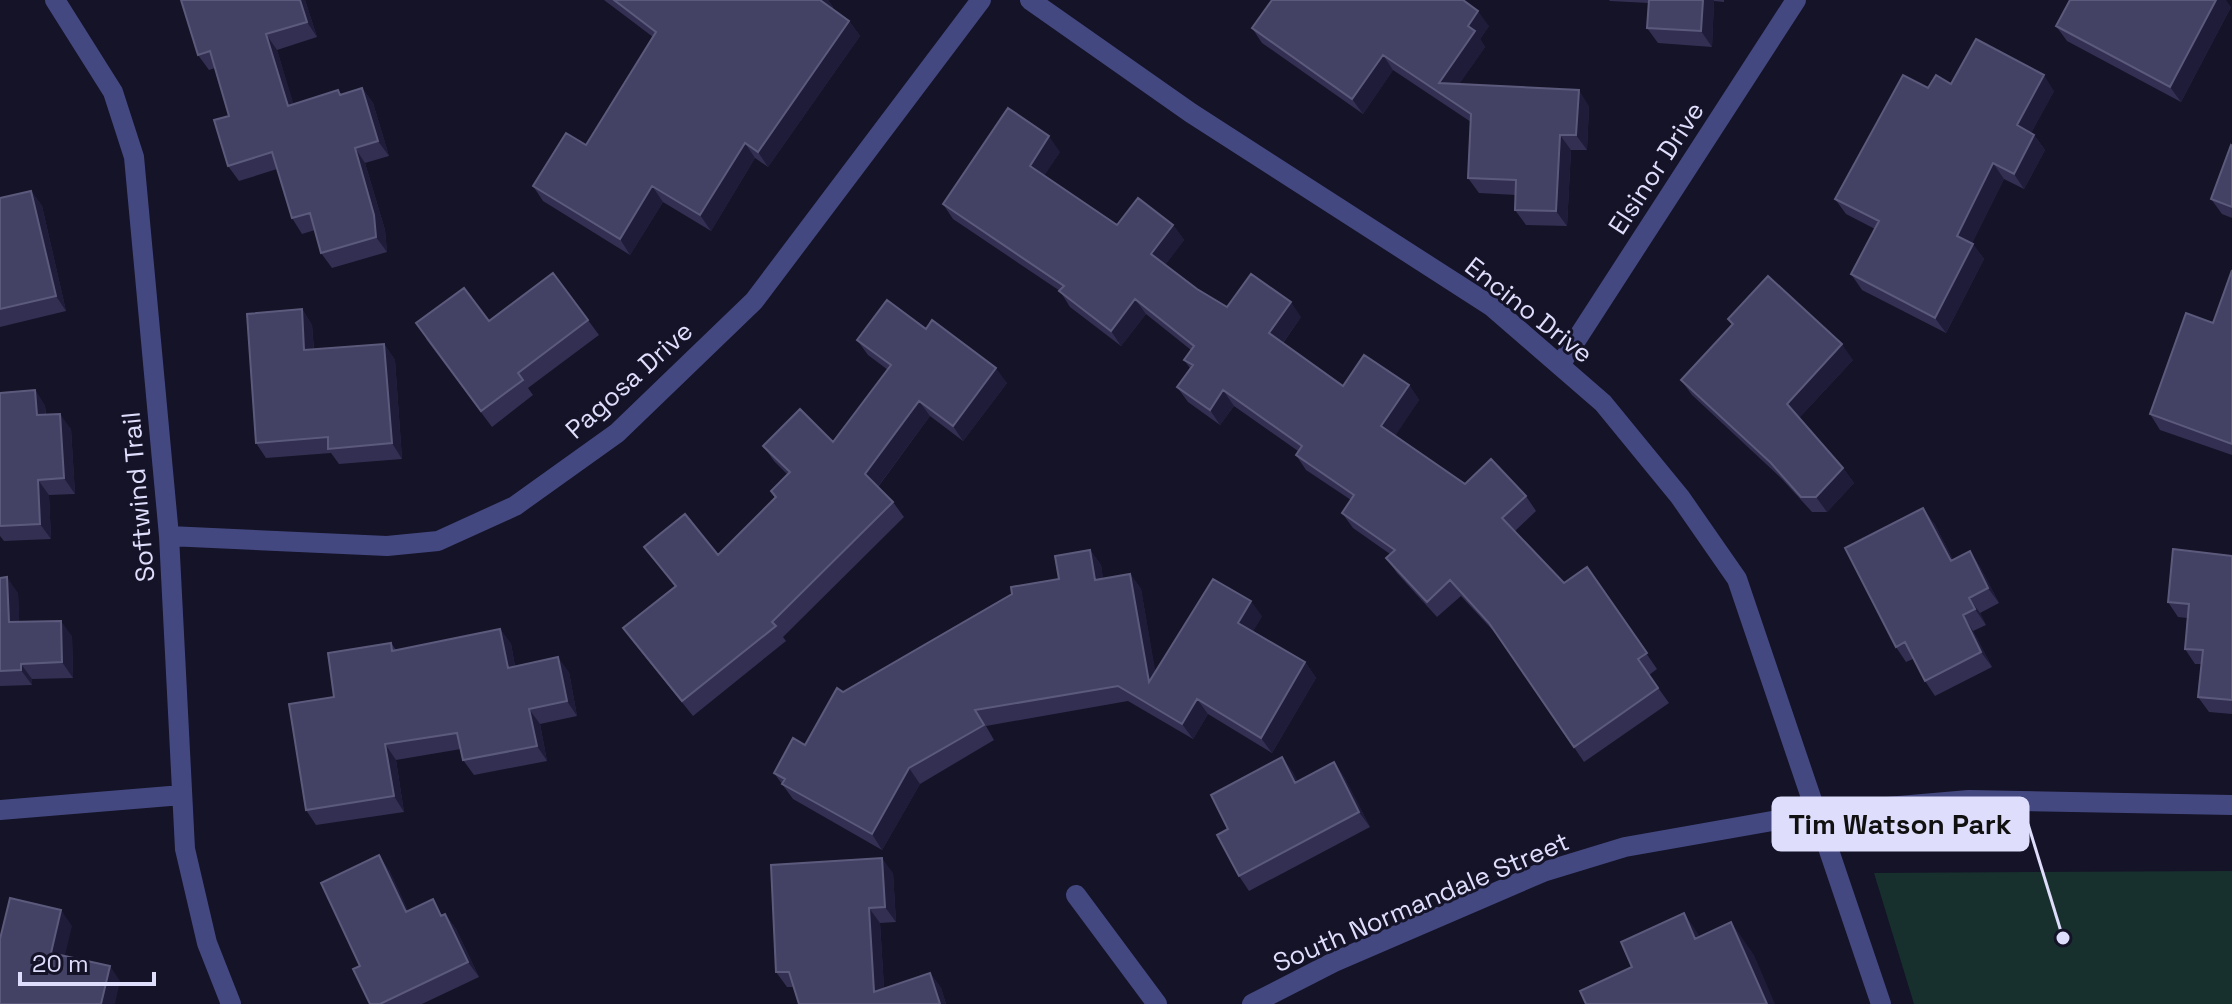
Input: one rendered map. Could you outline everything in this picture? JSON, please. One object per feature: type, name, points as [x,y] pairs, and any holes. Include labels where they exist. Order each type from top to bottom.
[{"type":"street","name":"Softwind Trail","points":[[55,0],[113,92],[134,157],[169,536],[188,862],[207,943],[231,1004]]},
{"type":"street","name":"Pagosa Drive","points":[[169,536],[387,546],[438,541],[515,506],[617,433],[754,301],[981,0]]},
{"type":"street","name":"Encino Drive","points":[[1030,0],[1191,113],[1491,306],[1603,403],[1680,497],[1737,579],[1881,1004]]},
{"type":"street","name":"Elsinor Drive","points":[[1560,365],[1796,0]]},
{"type":"street","points":[[0,810],[182,795]]},
{"type":"street","name":"South Normandale Street","points":[[1252,1004],[1334,962],[1543,872],[1625,847],[1817,813],[1969,800],[2232,805]]},
{"type":"street","points":[[1076,895],[1157,1004]]},
{"type":"green space","points":[[2232,871],[2232,1004],[1914,1004],[1874,873]]},
{"type":"building","points":[[181,0],[300,0],[307,22],[266,34],[288,106],[338,90],[340,95],[362,88],[378,141],[355,148],[374,215],[376,237],[321,253],[310,213],[292,218],[272,152],[228,166],[214,120],[229,116],[210,51],[198,55]]},
{"type":"building","points":[[614,0],[820,0],[849,21],[758,152],[745,143],[700,215],[652,186],[620,239],[533,186],[566,133],[586,145],[656,32]]},
{"type":"building","points":[[1272,0],[1463,0],[1478,11],[1468,26],[1475,31],[1439,83],[1579,90],[1576,135],[1560,135],[1556,211],[1515,210],[1516,180],[1468,178],[1471,114],[1383,55],[1352,99],[1252,28]]},
{"type":"building","points":[[1649,0],[1703,0],[1701,31],[1647,28]]},
{"type":"building","points":[[2070,0],[2216,0],[2170,87],[2056,26]]},
{"type":"building","points":[[1976,39],[2044,75],[2017,125],[2034,135],[2014,174],[1993,163],[1957,236],[1973,244],[1935,318],[1851,274],[1879,221],[1835,199],[1903,75],[1928,88],[1936,75],[1951,84]]},
{"type":"building","points":[[1008,108],[1049,136],[1030,166],[1117,225],[1138,198],[1173,225],[1151,254],[1197,289],[1227,307],[1251,274],[1291,302],[1269,333],[1343,386],[1364,355],[1409,385],[1381,426],[1465,484],[1491,459],[1526,496],[1502,518],[1564,583],[1587,567],[1647,653],[1638,659],[1658,688],[1574,747],[1489,623],[1450,580],[1427,602],[1386,558],[1395,550],[1342,513],[1354,495],[1296,455],[1302,446],[1223,390],[1210,410],[1177,387],[1193,365],[1184,360],[1194,346],[1135,299],[1111,331],[1059,291],[1064,286],[943,204]]},
{"type":"building","points":[[2232,146],[2232,207],[2211,199]]},
{"type":"building","points":[[31,191],[56,296],[0,309],[0,198]]},
{"type":"building","points":[[2232,270],[2232,444],[2150,414],[2186,313],[2213,323]]},
{"type":"building","points":[[553,273],[588,320],[518,373],[523,380],[481,411],[416,323],[464,288],[489,321]]},
{"type":"building","points":[[1768,276],[1842,344],[1787,404],[1843,468],[1816,497],[1801,497],[1771,463],[1681,380],[1733,324],[1728,319]]},
{"type":"building","points":[[887,300],[926,329],[932,320],[996,368],[953,426],[919,401],[865,474],[893,502],[772,622],[776,626],[682,701],[623,628],[676,586],[644,547],[685,514],[718,555],[776,497],[771,491],[790,472],[763,446],[800,409],[833,442],[891,365],[857,340]]},
{"type":"building","points":[[302,309],[304,350],[384,344],[392,443],[328,449],[328,437],[256,443],[247,314]]},
{"type":"building","points":[[35,390],[37,415],[60,414],[64,478],[38,480],[40,524],[0,526],[0,393]]},
{"type":"building","points":[[1923,508],[1951,561],[1970,551],[1988,588],[1969,598],[1975,609],[1963,615],[1981,652],[1925,681],[1905,642],[1896,647],[1845,548]]},
{"type":"building","points":[[2173,549],[2232,556],[2232,700],[2198,697],[2203,650],[2185,649],[2189,604],[2168,602]]},
{"type":"building","points":[[1090,550],[1095,580],[1130,574],[1149,682],[1213,579],[1251,601],[1238,623],[1305,662],[1261,738],[1197,699],[1182,724],[1118,686],[975,710],[984,725],[909,768],[872,834],[782,784],[785,779],[774,773],[793,738],[805,745],[837,688],[843,692],[1012,594],[1011,587],[1059,579],[1055,556]]},
{"type":"building","points":[[7,577],[9,622],[61,621],[62,662],[21,664],[21,670],[0,671],[0,578]]},
{"type":"building","points":[[500,629],[508,668],[558,657],[567,701],[529,709],[537,746],[463,760],[457,733],[385,744],[394,796],[306,810],[289,704],[334,697],[328,653],[391,643],[392,651]]},
{"type":"building","points":[[1282,757],[1295,783],[1334,762],[1359,812],[1239,876],[1217,835],[1228,829],[1211,795]]},
{"type":"building","points":[[379,855],[406,912],[433,899],[441,916],[445,914],[468,962],[380,1004],[370,1004],[353,969],[360,966],[321,883]]},
{"type":"building","points":[[882,858],[885,907],[869,908],[874,992],[930,973],[940,1004],[799,1004],[789,972],[776,972],[771,865]]},
{"type":"building","points":[[10,898],[61,910],[51,953],[110,966],[101,1004],[0,1004],[0,939]]},
{"type":"building","points":[[1684,913],[1695,939],[1731,922],[1767,1004],[1586,1004],[1580,991],[1632,967],[1621,942]]},
{"type":"place","name":"Tim Watson Park","points":[[2063,938]]}]
